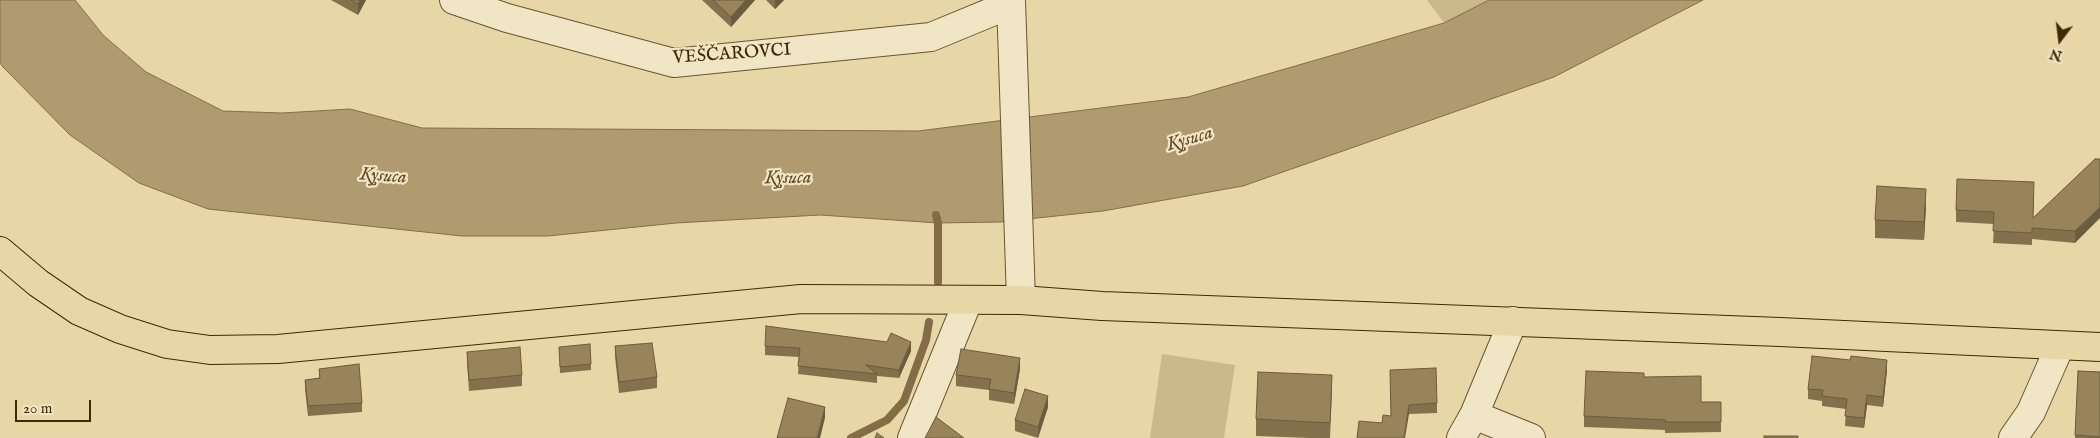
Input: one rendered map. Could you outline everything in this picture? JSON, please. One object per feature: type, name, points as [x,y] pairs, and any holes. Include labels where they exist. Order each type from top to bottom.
[{"type":"main road","points":[[0,251],[38,284],[79,311],[120,329],[158,341],[210,350],[278,349],[801,299],[1021,300],[1102,306],[1513,321],[2100,347]]},
{"type":"street","name":"VEŠČAROVCI","points":[[454,0],[507,18],[674,63],[931,37],[1011,2],[1021,300]]},
{"type":"street","points":[[912,438],[968,301]]},
{"type":"street","points":[[1513,321],[1468,427],[1532,438]]},
{"type":"street","points":[[2013,438],[2031,412],[2060,346]]},
{"type":"shaded area","points":[[1427,0],[1489,0],[1444,23]]},
{"type":"shaded area","points":[[1162,354],[1235,365],[1224,438],[1150,438]]},
{"type":"water","name":"Kysuca","points":[[0,0],[75,0],[103,35],[146,72],[223,111],[282,113],[350,109],[422,128],[918,131],[1188,97],[1444,23],[1489,0],[1703,0],[1554,77],[1243,186],[1103,211],[1000,222],[938,223],[820,215],[676,223],[548,236],[462,236],[208,209],[139,183],[70,135],[3,67],[0,63]]},
{"type":"building","points":[[351,0],[360,0],[358,4]]},
{"type":"building","points":[[713,0],[746,0],[731,17]]},
{"type":"building","points":[[2095,159],[2100,159],[2100,207],[2075,231],[2032,228],[2032,233],[1993,231],[1994,212],[1956,210],[1957,179],[2034,182],[2033,218]]},
{"type":"building","points":[[1877,186],[1926,189],[1924,222],[1875,220]]},
{"type":"building","points":[[766,326],[887,342],[891,333],[911,342],[899,370],[866,365],[877,374],[798,366],[800,348],[765,346]]},
{"type":"building","points":[[652,343],[657,377],[619,382],[615,346]]},
{"type":"building","points":[[590,344],[591,364],[560,367],[559,347]]},
{"type":"building","points":[[520,347],[522,375],[469,380],[467,352]]},
{"type":"building","points":[[961,349],[1020,358],[1014,393],[989,389],[991,379],[956,375]]},
{"type":"building","points":[[1812,356],[1850,360],[1851,356],[1887,360],[1883,397],[1867,395],[1864,418],[1845,416],[1847,399],[1822,396],[1823,390],[1808,389]]},
{"type":"building","points":[[359,364],[362,403],[308,406],[305,380],[320,378],[319,369]]},
{"type":"building","points":[[1436,368],[1437,403],[1409,405],[1404,438],[1357,438],[1359,421],[1382,423],[1383,415],[1391,416],[1390,370]]},
{"type":"building","points":[[1586,371],[1644,373],[1644,377],[1701,376],[1701,402],[1721,402],[1721,422],[1665,422],[1665,420],[1584,416]]},
{"type":"building","points":[[2078,371],[2100,372],[2100,437],[2075,435]]},
{"type":"building","points":[[1258,372],[1332,375],[1330,423],[1256,419]]},
{"type":"building","points":[[1025,389],[1048,396],[1038,427],[1015,420]]},
{"type":"building","points":[[788,398],[825,407],[817,438],[777,438]]},
{"type":"building","points":[[936,417],[964,438],[925,438]]},
{"type":"building","points":[[877,433],[884,438],[875,438]]},
{"type":"building","points":[[1764,436],[1798,436],[1798,438],[1764,438]]},
{"type":"waterway","points":[[936,215],[938,223],[938,282]]},
{"type":"waterway","points":[[851,438],[887,420],[904,401],[926,340],[929,322]]}]
